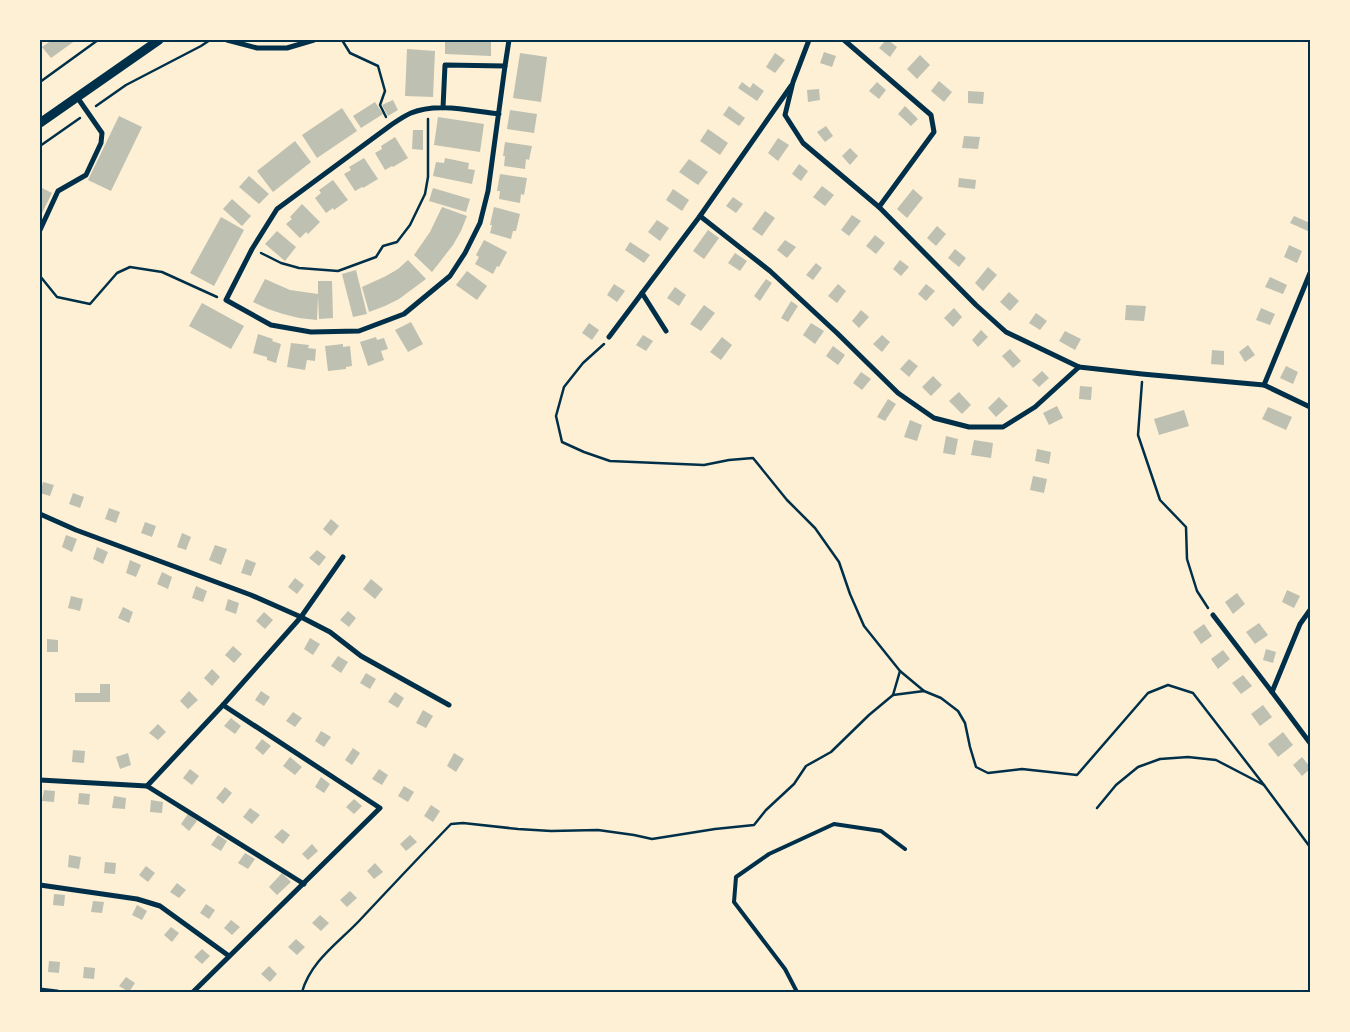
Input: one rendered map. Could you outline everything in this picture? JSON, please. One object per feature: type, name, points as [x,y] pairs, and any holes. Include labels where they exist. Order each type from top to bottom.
[{"type":"street","points":[[40,123],[160,40]]},
{"type":"street","points":[[227,40],[257,48],[287,48],[314,40]]},
{"type":"street","points":[[499,114],[427,108],[409,113],[391,125],[277,209],[252,249],[226,300],[271,326],[311,332],[359,331],[404,314],[450,276],[480,224],[488,191],[499,114],[505,66],[509,40]]},
{"type":"street","points":[[809,40],[793,82],[785,115],[803,143],[879,207],[976,305],[1006,332],[1079,367],[1264,385],[1310,406]]},
{"type":"street","points":[[844,40],[931,115],[934,132],[879,207]]},
{"type":"street","points":[[444,108],[445,65],[505,66]]},
{"type":"street","points":[[609,337],[700,216],[793,82]]},
{"type":"street","points":[[40,230],[58,191],[86,175],[102,143],[102,133],[77,97]]},
{"type":"street","points":[[700,216],[770,271],[898,393],[934,418],[969,427],[1003,427],[1035,407],[1079,367]]},
{"type":"street","points":[[1264,385],[1308,282],[1310,273]]},
{"type":"street","points":[[642,294],[666,331]]},
{"type":"street","points":[[40,514],[76,530],[250,595],[301,617],[330,632],[361,656],[449,705]]},
{"type":"street","points":[[147,786],[223,705],[301,617],[343,557]]},
{"type":"street","points":[[1272,692],[1300,624],[1310,610]]},
{"type":"street","points":[[1213,615],[1310,743]]},
{"type":"street","points":[[193,992],[380,808],[223,705]]},
{"type":"street","points":[[40,780],[147,786],[304,884]]},
{"type":"street","points":[[40,885],[137,899],[160,906],[229,956]]},
{"type":"street","points":[[40,990],[57,992]]},
{"type":"lane","points":[[797,992],[784,969],[734,902],[736,877],[769,854],[834,824],[881,832],[904,849]]},
{"type":"path","points":[[40,82],[98,40]]},
{"type":"path","points":[[40,146],[126,86],[210,40]]},
{"type":"path","points":[[342,40],[350,53],[378,66],[385,91],[380,105],[391,125]]},
{"type":"path","points":[[252,249],[282,263],[299,268],[338,271],[376,257],[383,246],[397,242],[410,225],[425,194],[428,158],[427,108]]},
{"type":"path","points":[[40,276],[57,297],[90,304],[117,273],[130,267],[162,272],[226,300]]},
{"type":"path","points":[[609,337],[602,347],[583,363],[564,387],[556,416],[562,442],[610,462],[704,465],[753,458],[787,500],[815,528],[839,562],[864,626],[900,671],[924,691],[941,698],[958,711],[965,723],[976,767],[988,773],[1022,769],[1077,775],[1148,692],[1168,684],[1193,693],[1310,847]]},
{"type":"path","points":[[1142,374],[1138,435],[1160,500],[1186,527],[1187,560],[1197,591],[1213,615]]},
{"type":"path","points":[[893,695],[900,671]]},
{"type":"path","points":[[302,992],[305,980],[321,957],[356,924],[451,824],[463,823],[551,831],[598,830],[634,834],[652,839],[715,829],[754,826],[766,810],[794,784],[806,766],[831,752],[869,715],[893,695],[924,691]]},
{"type":"path","points":[[1097,808],[1116,785],[1138,767],[1160,759],[1188,757],[1216,760],[1264,785]]},
{"type":"building","points":[[52,40],[76,40],[51,58],[42,47]]},
{"type":"building","points":[[445,40],[491,40],[491,56],[445,54]]},
{"type":"building","points":[[886,40],[897,47],[890,57],[879,48]]},
{"type":"building","points":[[407,49],[435,51],[433,97],[405,96]]},
{"type":"building","points":[[824,52],[836,56],[832,67],[820,63]]},
{"type":"building","points":[[520,53],[547,57],[541,102],[513,98]]},
{"type":"building","points":[[775,53],[785,60],[775,73],[766,67]]},
{"type":"building","points":[[920,55],[930,65],[917,79],[907,69]]},
{"type":"building","points":[[939,81],[952,92],[944,102],[931,91]]},
{"type":"building","points":[[742,82],[750,88],[753,83],[764,91],[757,101],[738,88]]},
{"type":"building","points":[[877,82],[886,90],[879,99],[869,91]]},
{"type":"building","points":[[819,89],[820,100],[808,102],[807,90]]},
{"type":"building","points":[[968,91],[984,92],[983,104],[968,103]]},
{"type":"building","points":[[393,100],[398,110],[388,116],[382,105]]},
{"type":"building","points":[[375,102],[383,114],[361,128],[353,116]]},
{"type":"building","points":[[729,106],[745,118],[739,126],[723,115]]},
{"type":"building","points":[[905,106],[918,119],[911,126],[898,114]]},
{"type":"building","points":[[342,108],[357,131],[317,158],[302,135]]},
{"type":"building","points":[[510,110],[537,114],[534,133],[507,129]]},
{"type":"building","points":[[119,116],[142,127],[111,191],[88,180]]},
{"type":"building","points":[[438,117],[484,124],[480,152],[434,145]]},
{"type":"building","points":[[826,126],[833,136],[825,142],[817,132]]},
{"type":"building","points":[[708,129],[728,143],[720,155],[700,141]]},
{"type":"building","points":[[413,130],[423,130],[423,150],[412,149]]},
{"type":"building","points":[[964,136],[980,137],[978,149],[962,148]]},
{"type":"building","points":[[395,137],[408,158],[385,170],[375,153],[382,149],[381,146]]},
{"type":"building","points":[[778,138],[789,145],[778,161],[768,153]]},
{"type":"building","points":[[295,141],[311,162],[273,192],[257,171]]},
{"type":"building","points":[[505,142],[532,146],[529,160],[526,159],[525,169],[504,166]]},
{"type":"building","points":[[850,148],[858,156],[850,165],[842,156]]},
{"type":"building","points":[[364,158],[378,179],[355,191],[344,174],[351,170],[349,167]]},
{"type":"building","points":[[445,158],[469,163],[468,169],[475,170],[472,184],[433,176],[436,162],[444,163]]},
{"type":"building","points":[[689,159],[708,172],[698,185],[679,172]]},
{"type":"building","points":[[799,164],[808,171],[801,181],[792,174]]},
{"type":"building","points":[[500,174],[527,178],[524,195],[521,194],[520,203],[499,199],[500,191],[497,191]]},
{"type":"building","points":[[249,176],[269,194],[259,204],[239,187]]},
{"type":"building","points":[[959,178],[976,180],[975,189],[958,187]]},
{"type":"building","points":[[333,180],[348,200],[326,213],[315,198],[321,193],[319,190]]},
{"type":"building","points":[[822,186],[834,195],[825,206],[813,197]]},
{"type":"building","points":[[40,187],[52,193],[40,217]]},
{"type":"building","points":[[433,188],[470,199],[466,212],[429,201]]},
{"type":"building","points":[[673,189],[689,200],[682,211],[666,200]]},
{"type":"building","points":[[913,189],[923,198],[907,218],[897,209]]},
{"type":"building","points":[[733,197],[743,204],[736,213],[726,206]]},
{"type":"building","points":[[232,199],[251,216],[242,226],[223,209]]},
{"type":"building","points":[[302,204],[320,222],[308,234],[306,232],[300,238],[286,224],[292,219],[290,217]]},
{"type":"building","points":[[442,207],[467,216],[453,245],[432,272],[414,255],[430,232]]},
{"type":"building","points":[[494,207],[520,214],[516,231],[513,231],[511,239],[490,233]]},
{"type":"building","points":[[765,211],[775,218],[762,236],[752,229]]},
{"type":"building","points":[[852,215],[861,221],[849,236],[841,230]]},
{"type":"building","points":[[1294,216],[1310,223],[1310,232],[1290,223]]},
{"type":"building","points":[[221,217],[244,230],[214,286],[190,273]]},
{"type":"building","points":[[657,220],[669,228],[660,241],[648,232]]},
{"type":"building","points":[[937,226],[946,234],[936,246],[927,238]]},
{"type":"building","points":[[708,230],[719,238],[704,259],[693,251]]},
{"type":"building","points":[[277,231],[296,247],[285,261],[265,244]]},
{"type":"building","points":[[875,235],[885,243],[876,254],[866,246]]},
{"type":"building","points":[[484,240],[507,252],[493,274],[475,264],[479,257],[476,255]]},
{"type":"building","points":[[785,240],[796,247],[787,258],[777,250]]},
{"type":"building","points":[[630,242],[650,255],[644,263],[625,250]]},
{"type":"building","points":[[1289,245],[1302,251],[1297,263],[1284,257]]},
{"type":"building","points":[[955,249],[966,258],[959,267],[948,258]]},
{"type":"building","points":[[735,253],[747,261],[740,271],[728,263]]},
{"type":"building","points":[[408,260],[426,279],[399,299],[369,312],[362,287],[398,269]]},
{"type":"building","points":[[900,260],[909,267],[901,276],[893,269]]},
{"type":"building","points":[[816,263],[822,268],[813,280],[806,275]]},
{"type":"building","points":[[988,267],[997,275],[983,291],[975,283]]},
{"type":"building","points":[[356,270],[367,314],[353,317],[342,274]]},
{"type":"building","points":[[467,271],[487,286],[477,300],[456,285]]},
{"type":"building","points":[[1270,277],[1287,285],[1283,294],[1265,287]]},
{"type":"building","points":[[265,279],[290,290],[318,294],[318,281],[332,281],[333,318],[319,319],[318,296],[317,320],[283,314],[253,302]]},
{"type":"building","points":[[766,279],[772,283],[760,301],[754,296]]},
{"type":"building","points":[[614,284],[625,291],[617,302],[607,295]]},
{"type":"building","points":[[838,284],[846,291],[837,303],[828,296]]},
{"type":"building","points":[[926,284],[935,291],[926,301],[918,294]]},
{"type":"building","points":[[675,287],[686,295],[679,306],[667,298]]},
{"type":"building","points":[[1009,292],[1019,301],[1010,311],[1000,302]]},
{"type":"building","points":[[791,301],[798,306],[788,322],[781,318]]},
{"type":"building","points":[[202,303],[244,326],[231,349],[189,326]]},
{"type":"building","points":[[704,305],[715,313],[701,331],[690,324]]},
{"type":"building","points":[[1126,305],[1146,306],[1144,321],[1125,320]]},
{"type":"building","points":[[954,308],[962,317],[953,327],[944,318]]},
{"type":"building","points":[[1261,308],[1275,314],[1270,325],[1256,320]]},
{"type":"building","points":[[861,310],[869,317],[859,328],[852,321]]},
{"type":"building","points":[[1036,313],[1047,321],[1040,330],[1029,323]]},
{"type":"building","points":[[411,322],[423,344],[408,352],[395,330]]},
{"type":"building","points":[[589,323],[599,330],[592,340],[582,333]]},
{"type":"building","points":[[811,323],[824,331],[815,344],[803,335]]},
{"type":"building","points":[[981,330],[988,337],[978,347],[972,340]]},
{"type":"building","points":[[1065,331],[1081,339],[1075,350],[1059,341]]},
{"type":"building","points":[[258,334],[281,344],[276,363],[267,360],[267,357],[253,353]]},
{"type":"building","points":[[643,335],[653,341],[646,351],[636,345]]},
{"type":"building","points":[[882,335],[890,342],[882,352],[873,344]]},
{"type":"building","points":[[376,337],[377,340],[384,338],[388,349],[381,351],[384,360],[368,366],[360,342]]},
{"type":"building","points":[[722,337],[732,345],[721,360],[710,352]]},
{"type":"building","points":[[291,343],[309,345],[308,348],[316,349],[315,361],[307,360],[305,370],[287,367]]},
{"type":"building","points":[[343,344],[343,347],[350,346],[352,366],[346,367],[346,369],[328,371],[325,346]]},
{"type":"building","points":[[1248,345],[1255,355],[1245,362],[1239,352]]},
{"type":"building","points":[[833,346],[845,355],[838,365],[826,356]]},
{"type":"building","points":[[1010,349],[1021,361],[1013,368],[1002,356]]},
{"type":"building","points":[[1212,350],[1224,351],[1224,365],[1211,364]]},
{"type":"building","points":[[909,359],[918,366],[909,377],[900,369]]},
{"type":"building","points":[[1286,366],[1298,372],[1293,384],[1280,378]]},
{"type":"building","points":[[1042,371],[1049,378],[1039,387],[1032,380]]},
{"type":"building","points":[[861,372],[871,379],[862,390],[853,383]]},
{"type":"building","points":[[933,376],[942,385],[931,396],[922,387]]},
{"type":"building","points":[[1080,386],[1092,387],[1091,400],[1079,399]]},
{"type":"building","points":[[959,392],[971,405],[962,414],[949,401]]},
{"type":"building","points":[[999,397],[1008,406],[996,417],[988,408]]},
{"type":"building","points":[[888,399],[896,404],[885,421],[877,417]]},
{"type":"building","points":[[1057,406],[1063,418],[1049,425],[1043,413]]},
{"type":"building","points":[[1268,407],[1292,417],[1286,430],[1262,419]]},
{"type":"building","points":[[1184,410],[1189,426],[1159,435],[1154,419]]},
{"type":"building","points":[[910,420],[922,425],[917,441],[904,437]]},
{"type":"building","points":[[946,436],[958,439],[955,455],[943,453]]},
{"type":"building","points":[[974,440],[993,443],[991,458],[971,455]]},
{"type":"building","points":[[1037,449],[1051,452],[1049,464],[1035,461]]},
{"type":"building","points":[[1033,476],[1047,479],[1044,493],[1030,490]]},
{"type":"building","points":[[43,482],[54,485],[50,496],[40,493]]},
{"type":"building","points":[[73,493],[84,497],[80,508],[69,504]]},
{"type":"building","points":[[109,508],[120,512],[116,523],[105,519]]},
{"type":"building","points":[[331,519],[339,526],[331,536],[323,529]]},
{"type":"building","points":[[145,522],[156,526],[152,537],[141,533]]},
{"type":"building","points":[[182,533],[191,537],[186,550],[177,547]]},
{"type":"building","points":[[66,535],[77,539],[72,552],[62,547]]},
{"type":"building","points":[[215,545],[227,549],[221,565],[209,560]]},
{"type":"building","points":[[97,547],[108,552],[103,564],[93,559]]},
{"type":"building","points":[[317,550],[326,557],[319,566],[309,558]]},
{"type":"building","points":[[246,559],[256,563],[251,576],[241,573]]},
{"type":"building","points":[[130,560],[141,565],[136,577],[126,573]]},
{"type":"building","points":[[162,572],[172,577],[168,589],[157,584]]},
{"type":"building","points":[[295,578],[304,585],[297,594],[288,587]]},
{"type":"building","points":[[371,579],[383,589],[375,599],[363,589]]},
{"type":"building","points":[[196,586],[207,591],[203,602],[192,598]]},
{"type":"building","points":[[1287,590],[1300,596],[1294,608],[1282,602]]},
{"type":"building","points":[[1237,593],[1245,604],[1233,614],[1225,602]]},
{"type":"building","points":[[71,596],[83,599],[80,611],[68,608]]},
{"type":"building","points":[[228,599],[239,603],[236,614],[225,610]]},
{"type":"building","points":[[123,607],[133,612],[129,623],[118,618]]},
{"type":"building","points":[[348,611],[356,618],[349,627],[340,620]]},
{"type":"building","points":[[264,612],[273,620],[265,629],[256,621]]},
{"type":"building","points":[[1259,623],[1268,635],[1255,644],[1246,632]]},
{"type":"building","points":[[1204,624],[1212,636],[1201,644],[1193,632]]},
{"type":"building","points":[[310,638],[320,644],[313,655],[304,649]]},
{"type":"building","points":[[47,639],[58,640],[58,652],[47,652]]},
{"type":"building","points":[[233,646],[242,654],[234,663],[225,655]]},
{"type":"building","points":[[1266,649],[1276,652],[1273,663],[1263,660]]},
{"type":"building","points":[[1223,650],[1230,659],[1218,669],[1211,659]]},
{"type":"building","points":[[338,656],[348,662],[341,673],[331,666]]},
{"type":"building","points":[[212,669],[220,677],[212,686],[204,678]]},
{"type":"building","points":[[366,673],[376,679],[370,689],[360,683]]},
{"type":"building","points":[[1243,675],[1252,686],[1241,694],[1232,683]]},
{"type":"building","points":[[100,684],[110,684],[110,702],[75,702],[75,693],[100,693]]},
{"type":"building","points":[[189,691],[198,700],[188,709],[180,701]]},
{"type":"building","points":[[261,691],[270,697],[264,706],[255,700]]},
{"type":"building","points":[[395,692],[404,698],[398,708],[388,702]]},
{"type":"building","points":[[1263,705],[1272,717],[1260,726],[1251,714]]},
{"type":"building","points":[[423,710],[433,716],[426,728],[416,723]]},
{"type":"building","points":[[293,712],[302,718],[295,727],[286,721]]},
{"type":"building","points":[[231,718],[241,726],[235,734],[224,726]]},
{"type":"building","points":[[158,724],[166,732],[158,740],[149,733]]},
{"type":"building","points":[[321,731],[331,737],[324,747],[315,741]]},
{"type":"building","points":[[1283,732],[1293,745],[1278,757],[1268,744]]},
{"type":"building","points":[[262,739],[271,746],[263,755],[255,748]]},
{"type":"building","points":[[353,748],[360,753],[352,765],[345,760]]},
{"type":"building","points":[[73,750],[85,751],[84,763],[72,762]]},
{"type":"building","points":[[128,753],[131,765],[120,769],[116,757]]},
{"type":"building","points":[[454,753],[464,759],[456,772],[447,766]]},
{"type":"building","points":[[290,757],[302,767],[295,775],[283,766]]},
{"type":"building","points":[[1302,757],[1310,769],[1302,776],[1293,765]]},
{"type":"building","points":[[190,769],[199,776],[192,785],[183,778]]},
{"type":"building","points":[[379,769],[388,775],[382,785],[372,779]]},
{"type":"building","points":[[321,777],[330,784],[324,793],[315,787]]},
{"type":"building","points":[[404,786],[414,792],[408,802],[398,796]]},
{"type":"building","points":[[225,787],[232,793],[223,804],[216,798]]},
{"type":"building","points":[[44,790],[55,791],[54,802],[42,801]]},
{"type":"building","points":[[79,793],[90,794],[89,805],[78,804]]},
{"type":"building","points":[[114,796],[126,798],[125,809],[112,808]]},
{"type":"building","points":[[354,799],[362,806],[354,814],[346,807]]},
{"type":"building","points":[[151,800],[163,802],[162,813],[150,812]]},
{"type":"building","points":[[431,805],[440,811],[433,822],[424,816]]},
{"type":"building","points":[[250,808],[260,815],[252,824],[243,817]]},
{"type":"building","points":[[188,814],[197,821],[189,831],[181,824]]},
{"type":"building","points":[[282,829],[290,835],[283,844],[274,837]]},
{"type":"building","points":[[218,835],[227,841],[221,851],[211,845]]},
{"type":"building","points":[[410,835],[417,842],[406,851],[400,844]]},
{"type":"building","points":[[312,844],[318,851],[308,860],[302,854]]},
{"type":"building","points":[[245,853],[255,859],[248,869],[238,863]]},
{"type":"building","points":[[69,855],[81,857],[79,869],[68,867]]},
{"type":"building","points":[[105,862],[116,863],[115,874],[104,873]]},
{"type":"building","points":[[375,863],[383,872],[374,879],[367,871]]},
{"type":"building","points":[[146,866],[155,873],[148,882],[139,875]]},
{"type":"building","points":[[282,873],[291,882],[277,895],[269,887]]},
{"type":"building","points":[[177,883],[186,890],[179,898],[170,892]]},
{"type":"building","points":[[350,891],[357,898],[347,907],[340,900]]},
{"type":"building","points":[[54,894],[65,895],[64,906],[53,905]]},
{"type":"building","points":[[93,901],[104,902],[102,913],[91,912]]},
{"type":"building","points":[[206,904],[215,910],[209,919],[200,913]]},
{"type":"building","points":[[137,905],[147,911],[142,920],[132,915]]},
{"type":"building","points":[[320,915],[329,923],[321,931],[312,923]]},
{"type":"building","points":[[231,920],[240,927],[232,935],[224,928]]},
{"type":"building","points":[[171,927],[179,933],[172,942],[164,935]]},
{"type":"building","points":[[296,939],[305,947],[297,955],[288,947]]},
{"type":"building","points":[[202,949],[210,956],[202,964],[194,957]]},
{"type":"building","points":[[49,961],[60,962],[59,973],[48,972]]},
{"type":"building","points":[[269,966],[277,974],[270,982],[261,974]]},
{"type":"building","points":[[84,967],[95,968],[94,979],[83,978]]},
{"type":"building","points":[[126,977],[135,983],[129,992],[119,986]]}]
